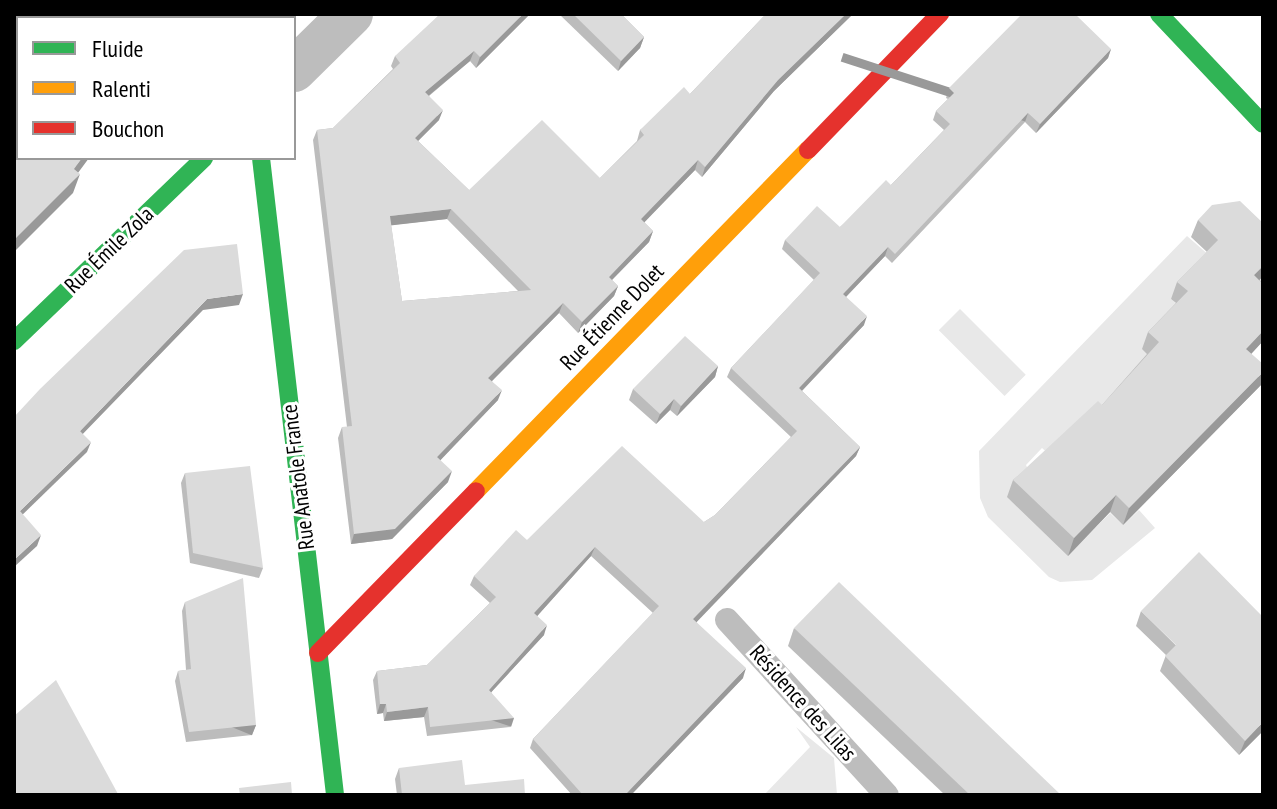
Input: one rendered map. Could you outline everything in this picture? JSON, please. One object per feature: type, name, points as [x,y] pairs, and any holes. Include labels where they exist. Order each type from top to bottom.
[{"type":"street","points":[[296,68],[351,14]]},
{"type":"street","name":"Rue Étienne Dolet","points":[[318,653],[940,14]]},
{"type":"street","points":[[1159,14],[1263,124]]},
{"type":"street","name":"Rue Émile Zola","points":[[14,341],[202,160]]},
{"type":"street","name":"Rue Anatole France","points":[[261,160],[335,795]]},
{"type":"lane","name":"Résidence des Lilas","points":[[727,620],[879,792]]},
{"type":"shaded area","points":[[1187,236],[1218,263],[1171,299],[1178,305],[1152,359],[1052,457],[1042,448],[1026,465],[1068,555],[1110,513],[1123,525],[1139,510],[1155,528],[1092,580],[1060,582],[1049,577],[988,517],[980,498],[979,451]]},
{"type":"shaded area","points":[[960,309],[1026,375],[1005,396],[939,330]]},
{"type":"shaded area","points":[[796,727],[834,758],[837,795],[764,795],[810,747]]},
{"type":"building","points":[[145,14],[190,14],[190,16]]},
{"type":"building","points":[[440,14],[523,14],[480,57],[474,51],[425,92],[443,110],[415,138],[469,190],[542,120],[600,178],[644,135],[640,130],[684,87],[690,94],[766,14],[846,14],[778,80],[705,167],[698,160],[641,219],[653,231],[609,277],[618,286],[582,322],[563,303],[488,378],[502,390],[437,457],[452,471],[395,529],[354,534],[342,427],[352,426],[317,130],[333,128],[400,63],[395,56]],"holes":[[[451,209],[531,290],[402,301],[390,216]]]},
{"type":"building","points":[[573,14],[621,14],[644,37],[621,61]]},
{"type":"building","points":[[1022,14],[1075,14],[1111,49],[1040,124],[1028,113],[895,254],[888,247],[843,294],[867,316],[799,388],[860,447],[693,619],[746,668],[625,795],[583,795],[533,739],[659,606],[595,547],[534,613],[547,625],[489,690],[514,718],[430,727],[428,707],[387,712],[386,704],[380,704],[377,671],[427,665],[496,597],[474,576],[516,530],[527,540],[622,446],[704,522],[715,515],[797,431],[731,368],[820,273],[785,240],[817,206],[840,227],[886,180],[891,185],[950,124],[936,111],[954,93],[949,88]]},
{"type":"building","points":[[16,110],[16,160],[81,160],[74,169],[80,174],[14,240]]},
{"type":"building","points":[[1240,201],[1263,223],[1263,266],[1254,275],[1263,284],[1263,331],[1246,349],[1263,364],[1263,372],[1129,508],[1116,495],[1074,538],[1013,480],[1098,401],[1102,405],[1159,342],[1148,332],[1188,291],[1177,282],[1218,240],[1198,220],[1212,205]]},
{"type":"building","points":[[237,244],[243,294],[207,299],[80,431],[91,442],[20,511],[41,535],[14,560],[14,417],[184,250]]},
{"type":"building","points":[[685,336],[718,366],[681,406],[674,399],[660,414],[633,389]]},
{"type":"building","points":[[250,466],[263,568],[193,553],[185,473]]},
{"type":"building","points":[[1199,552],[1263,617],[1263,722],[1245,741],[1165,656],[1176,645],[1141,611]]},
{"type":"building","points":[[243,578],[256,725],[189,732],[178,671],[191,669],[185,602]]},
{"type":"building","points":[[839,582],[1061,795],[970,795],[794,628]]},
{"type":"building","points":[[56,680],[117,795],[14,795],[14,716]]},
{"type":"building","points":[[462,760],[465,785],[524,779],[525,795],[402,795],[399,768]]},
{"type":"building","points":[[291,782],[292,795],[240,795],[239,788]]},
{"type":"traffic: fast","points":[[1159,14],[1263,124]]},
{"type":"traffic: fast","points":[[14,341],[202,160]]},
{"type":"traffic: fast","points":[[261,160],[335,795]]},
{"type":"traffic: slow","points":[[476,491],[808,150]]},
{"type":"traffic: jam","points":[[808,150],[940,14]]},
{"type":"traffic: jam","points":[[318,653],[476,491]]}]
